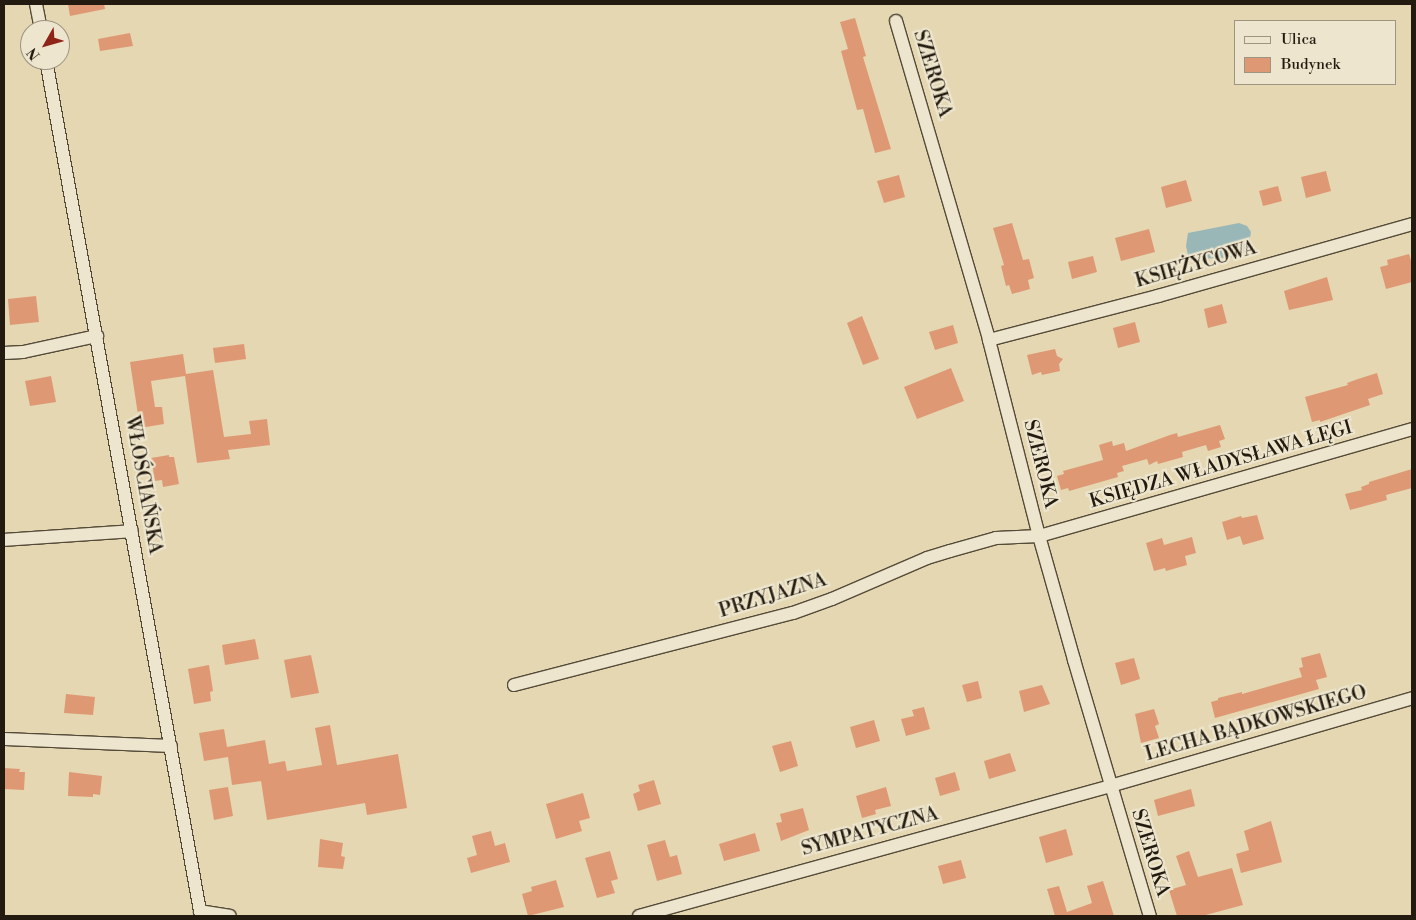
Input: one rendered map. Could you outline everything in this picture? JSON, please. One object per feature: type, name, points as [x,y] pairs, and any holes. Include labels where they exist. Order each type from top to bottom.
[{"type":"street","points":[[36,4],[39,20]]},
{"type":"street","name":"SZEROKA","points":[[896,21],[989,340],[1039,536],[1110,786],[1150,916]]},
{"type":"street","name":"WŁOŚCIAŃSKA","points":[[48,70],[200,914]]},
{"type":"street","name":"KSIĘŻYCOWA","points":[[989,340],[1158,296],[1412,224]]},
{"type":"street","points":[[4,354],[23,352],[97,336]]},
{"type":"street","name":"KSIĘDZA WŁADYSŁAWA ŁĘGI","points":[[1039,536],[1412,429]]},
{"type":"street","points":[[4,540],[132,531]]},
{"type":"street","name":"PRZYJAZNA","points":[[514,685],[793,613],[832,599],[927,558],[959,548],[996,538],[1039,536]]},
{"type":"street","name":"LECHA BĄDKOWSKIEGO","points":[[1110,786],[1412,698]]},
{"type":"street","points":[[4,739],[171,746]]},
{"type":"street","name":"SYMPATYCZNA","points":[[639,916],[1110,786]]},
{"type":"street","points":[[200,914],[230,916]]},
{"type":"water","points":[[1239,223],[1247,226],[1251,232],[1248,249],[1239,257],[1199,259],[1188,255],[1186,246],[1188,233]]},
{"type":"building","points":[[68,4],[104,4],[105,9],[70,16]]},
{"type":"building","points":[[855,18],[866,56],[863,57],[891,149],[875,153],[863,109],[857,110],[841,51],[848,49],[840,22]]},
{"type":"building","points":[[130,33],[133,46],[100,51],[98,39]]},
{"type":"building","points":[[1326,171],[1331,191],[1306,198],[1301,177]]},
{"type":"building","points":[[899,175],[905,197],[884,203],[877,181]]},
{"type":"building","points":[[1186,180],[1192,201],[1166,208],[1161,187]]},
{"type":"building","points":[[1278,186],[1282,201],[1263,206],[1259,191]]},
{"type":"building","points":[[1012,223],[1023,260],[1029,259],[1034,278],[1028,280],[1030,289],[1012,294],[1009,285],[1006,286],[1001,266],[1004,265],[993,228]]},
{"type":"building","points":[[1149,229],[1155,252],[1121,261],[1115,238]]},
{"type":"building","points":[[1409,254],[1412,264],[1412,282],[1386,289],[1380,267],[1388,265],[1387,260]]},
{"type":"building","points":[[1093,256],[1097,272],[1072,279],[1068,262]]},
{"type":"building","points":[[1327,277],[1333,300],[1289,310],[1284,291]]},
{"type":"building","points":[[36,296],[39,322],[10,325],[8,299]]},
{"type":"building","points":[[1222,304],[1227,323],[1208,328],[1204,309]]},
{"type":"building","points":[[862,316],[879,359],[863,365],[847,323]]},
{"type":"building","points":[[1135,322],[1140,342],[1118,348],[1113,328]]},
{"type":"building","points":[[953,325],[958,343],[935,350],[929,332]]},
{"type":"building","points":[[244,344],[246,359],[215,363],[213,348]]},
{"type":"building","points":[[1055,349],[1057,356],[1063,359],[1059,364],[1060,371],[1042,375],[1041,372],[1032,375],[1027,355]]},
{"type":"building","points":[[183,354],[186,374],[213,370],[224,437],[251,434],[249,421],[267,419],[270,445],[228,450],[230,459],[197,463],[185,376],[151,381],[155,407],[162,407],[164,424],[140,428],[130,362]]},
{"type":"building","points":[[951,368],[964,401],[917,419],[904,387]]},
{"type":"building","points":[[1377,373],[1383,394],[1368,399],[1370,405],[1320,422],[1320,420],[1312,422],[1305,397],[1348,385],[1347,383]]},
{"type":"building","points":[[51,376],[56,402],[30,406],[25,381]]},
{"type":"building","points":[[1220,425],[1225,439],[1219,441],[1221,447],[1208,451],[1206,445],[1182,452],[1183,457],[1158,464],[1157,461],[1149,465],[1147,459],[1122,466],[1124,471],[1117,473],[1118,477],[1069,491],[1068,488],[1061,490],[1057,476],[1064,474],[1063,471],[1103,460],[1099,445],[1112,441],[1113,446],[1124,443],[1126,451],[1177,433],[1178,437]]},
{"type":"building","points":[[169,455],[169,457],[174,457],[179,484],[163,487],[162,480],[155,481],[151,458]]},
{"type":"building","points":[[1412,469],[1412,488],[1386,495],[1387,500],[1350,510],[1345,494],[1362,490],[1361,487],[1369,484],[1369,482]]},
{"type":"building","points":[[1257,515],[1264,539],[1243,545],[1240,536],[1227,540],[1222,522],[1241,516],[1242,518]]},
{"type":"building","points":[[1192,537],[1196,553],[1185,556],[1187,565],[1166,571],[1165,568],[1154,571],[1146,543],[1162,538],[1164,545]]},
{"type":"building","points":[[255,639],[259,659],[225,665],[222,645]]},
{"type":"building","points":[[1320,653],[1327,677],[1316,680],[1319,689],[1215,718],[1211,702],[1218,700],[1218,698],[1242,692],[1242,694],[1302,677],[1299,668],[1303,667],[1301,658]]},
{"type":"building","points":[[311,655],[319,693],[291,698],[284,660]]},
{"type":"building","points":[[1134,658],[1140,679],[1121,685],[1115,663]]},
{"type":"building","points":[[209,665],[213,691],[210,692],[211,701],[194,704],[188,669]]},
{"type":"building","points":[[978,681],[982,698],[967,702],[962,685]]},
{"type":"building","points":[[1042,685],[1050,704],[1024,712],[1019,691]]},
{"type":"building","points":[[66,694],[95,697],[93,715],[64,713]]},
{"type":"building","points":[[924,707],[930,729],[906,736],[901,719],[914,716],[912,710]]},
{"type":"building","points":[[1154,709],[1159,724],[1155,726],[1159,738],[1141,743],[1135,714]]},
{"type":"building","points":[[874,720],[880,741],[856,748],[850,727]]},
{"type":"building","points":[[330,725],[337,765],[398,754],[407,808],[367,815],[365,803],[267,820],[261,781],[232,785],[228,757],[204,761],[199,733],[224,729],[227,747],[265,740],[269,764],[285,761],[287,771],[322,765],[315,728]]},
{"type":"building","points":[[791,741],[798,766],[780,772],[772,746]]},
{"type":"building","points":[[1010,753],[1016,771],[989,779],[984,761]]},
{"type":"building","points":[[4,768],[20,769],[19,772],[25,772],[24,790],[4,789]]},
{"type":"building","points":[[69,772],[102,776],[100,795],[93,794],[93,797],[68,796]]},
{"type":"building","points":[[955,772],[960,790],[940,796],[935,778]]},
{"type":"building","points":[[654,780],[661,804],[638,811],[633,794],[640,791],[638,785]]},
{"type":"building","points":[[228,787],[233,816],[214,820],[209,790]]},
{"type":"building","points":[[886,787],[891,806],[875,810],[876,814],[862,818],[856,796]]},
{"type":"building","points":[[1191,789],[1195,806],[1158,816],[1154,800]]},
{"type":"building","points":[[583,793],[590,818],[579,821],[582,831],[556,839],[546,804]]},
{"type":"building","points":[[803,808],[809,830],[781,841],[776,823],[782,822],[780,814]]},
{"type":"building","points":[[1271,821],[1282,862],[1241,873],[1236,854],[1249,850],[1244,831]]},
{"type":"building","points":[[1066,829],[1073,855],[1046,863],[1039,837]]},
{"type":"building","points":[[491,831],[495,846],[505,843],[510,862],[471,873],[467,858],[477,855],[472,836]]},
{"type":"building","points":[[755,833],[760,851],[724,861],[719,844]]},
{"type":"building","points":[[320,839],[343,843],[341,856],[345,857],[343,869],[318,867]]},
{"type":"building","points":[[665,840],[670,857],[677,855],[682,874],[657,881],[647,845]]},
{"type":"building","points":[[610,851],[618,879],[611,881],[615,893],[597,898],[585,858]]},
{"type":"building","points":[[1189,851],[1198,877],[1232,868],[1243,905],[1202,916],[1177,916],[1169,890],[1186,885],[1176,856]]},
{"type":"building","points":[[961,860],[966,878],[943,884],[938,866]]},
{"type":"building","points":[[556,880],[564,907],[528,916],[522,894],[532,891],[531,887]]},
{"type":"building","points":[[1103,881],[1114,916],[1055,916],[1047,889],[1059,886],[1067,912],[1092,903],[1087,886]]}]
